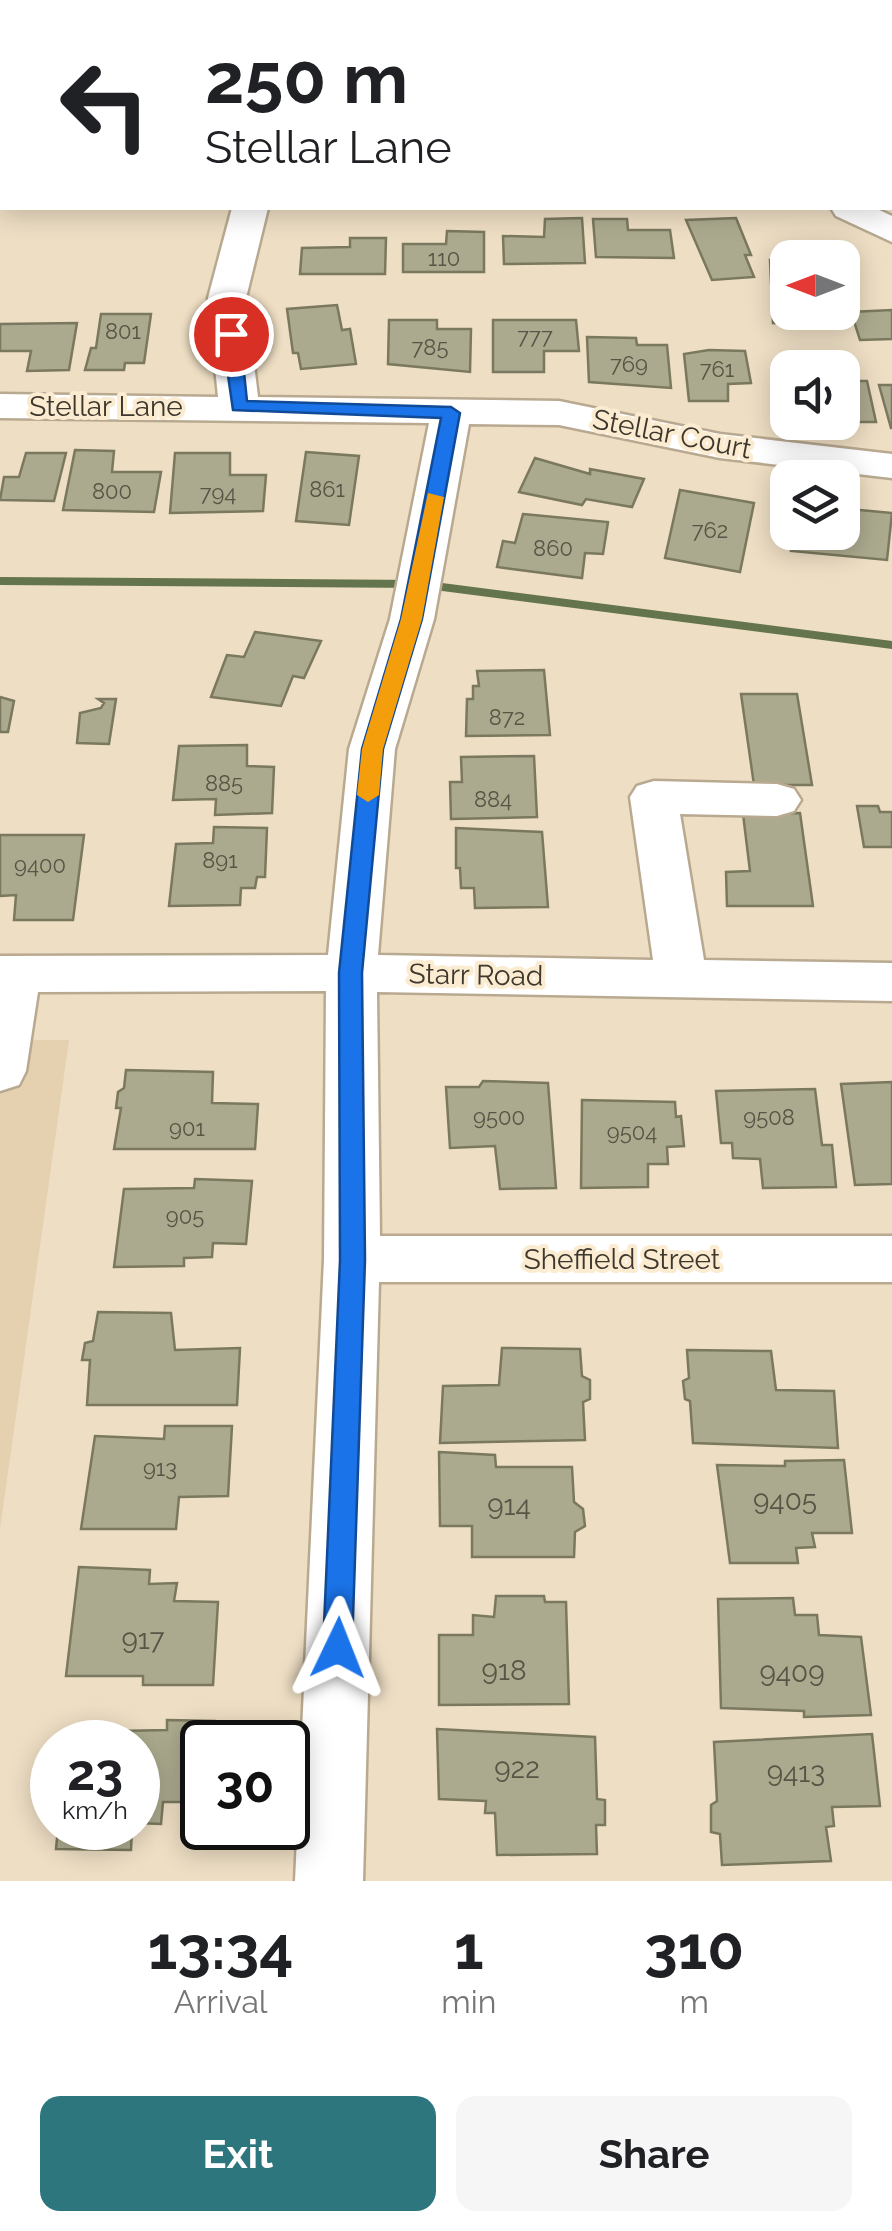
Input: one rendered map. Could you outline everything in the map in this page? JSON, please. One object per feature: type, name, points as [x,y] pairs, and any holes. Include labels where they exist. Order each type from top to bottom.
[{"type":"street","points":[[239,406],[227,298],[249,210]]},
{"type":"street","points":[[854,210],[892,231]]},
{"type":"street","name":"Stellar Lane","points":[[0,406],[239,406],[451,413]]},
{"type":"street","points":[[329,1881],[352,1260],[351,973],[372,749],[412,619],[451,413]]},
{"type":"street","name":"Stellar Court","points":[[451,413],[559,413],[720,446],[892,466]]},
{"type":"street","points":[[681,978],[654,798],[777,800]]},
{"type":"street","name":"Starr Road","points":[[8,974],[351,973],[892,982]]},
{"type":"street","points":[[0,1071],[8,974]]},
{"type":"street","name":"Sheffield Street","points":[[352,1260],[892,1260]]},
{"type":"shaded area","points":[[0,1040],[69,1040],[0,1529]]},
{"type":"building","points":[[582,218],[585,263],[504,264],[503,236],[544,237],[545,219]]},
{"type":"building","points":[[736,218],[751,255],[745,255],[754,277],[712,280],[686,220]]},
{"type":"building","points":[[593,219],[627,219],[628,230],[670,230],[674,258],[596,257]]},
{"type":"building","points":[[447,231],[484,232],[484,272],[403,272],[403,244],[446,244]]},
{"type":"building","points":[[350,238],[386,238],[385,274],[300,274],[302,248],[350,247]]},
{"type":"building","points":[[337,305],[342,330],[350,329],[356,364],[301,369],[298,353],[293,353],[287,309]]},
{"type":"building","points":[[892,310],[892,339],[860,340],[857,330],[860,330],[860,312]]},
{"type":"building","points":[[101,314],[151,314],[144,363],[125,363],[124,370],[85,370],[91,348],[96,348]]},
{"type":"building","points":[[389,320],[437,320],[437,329],[471,329],[470,372],[388,364]]},
{"type":"building","points":[[493,320],[576,320],[579,351],[544,351],[544,372],[493,372]]},
{"type":"building","points":[[77,323],[69,370],[27,371],[31,351],[0,351],[0,324]]},
{"type":"building","points":[[587,337],[636,338],[637,345],[667,345],[671,388],[589,382]]},
{"type":"building","points":[[745,351],[751,383],[728,384],[728,401],[689,401],[684,354]]},
{"type":"building","points":[[860,381],[867,381],[876,422],[860,422]]},
{"type":"building","points":[[879,385],[892,385],[892,428],[891,428]]},
{"type":"building","points":[[75,450],[114,451],[112,472],[161,472],[154,512],[63,510]]},
{"type":"building","points":[[306,452],[359,456],[349,525],[296,521]]},
{"type":"building","points":[[26,453],[66,453],[54,501],[0,500],[4,477],[19,477]]},
{"type":"building","points":[[175,453],[230,453],[230,475],[266,475],[263,511],[170,513]]},
{"type":"building","points":[[535,458],[590,474],[590,469],[644,479],[632,507],[586,499],[582,505],[519,492]]},
{"type":"building","points":[[680,490],[754,503],[740,572],[665,558]]},
{"type":"building","points":[[860,510],[892,513],[887,560],[791,551],[860,550]]},
{"type":"building","points":[[523,514],[608,522],[603,554],[585,553],[582,578],[497,567],[503,541],[515,543]]},
{"type":"building","points":[[255,632],[321,641],[304,678],[293,676],[281,706],[211,697],[227,655],[244,657]]},
{"type":"building","points":[[544,670],[550,735],[466,736],[467,699],[473,699],[473,686],[479,686],[477,671]]},
{"type":"building","points":[[741,694],[797,694],[812,785],[754,785]]},
{"type":"building","points":[[0,697],[14,701],[8,732],[0,732]]},
{"type":"building","points":[[98,699],[116,699],[109,744],[77,743],[80,713],[101,708],[104,703]]},
{"type":"building","points":[[247,745],[247,766],[274,767],[272,813],[215,815],[216,799],[173,800],[179,746]]},
{"type":"building","points":[[534,756],[537,817],[451,819],[450,782],[462,782],[461,757]]},
{"type":"building","points":[[857,806],[878,806],[880,812],[892,812],[892,847],[864,847]]},
{"type":"building","points":[[800,813],[813,906],[727,906],[726,872],[750,871],[743,814]]},
{"type":"building","points":[[214,827],[267,828],[265,877],[257,877],[255,888],[241,888],[240,905],[169,906],[176,844],[213,843]]},
{"type":"building","points":[[456,828],[542,832],[548,907],[475,908],[474,888],[461,888],[460,868],[456,868]]},
{"type":"building","points":[[0,835],[84,835],[73,920],[14,920],[16,895],[0,896]]},
{"type":"building","points":[[126,1070],[213,1072],[212,1103],[258,1104],[255,1149],[114,1149],[121,1108],[116,1108],[118,1092],[124,1088]]},
{"type":"building","points":[[483,1081],[548,1083],[556,1188],[500,1189],[495,1146],[450,1148],[446,1087],[479,1087]]},
{"type":"building","points":[[892,1082],[892,1184],[855,1185],[841,1084]]},
{"type":"building","points":[[815,1089],[822,1145],[832,1145],[836,1187],[763,1188],[760,1159],[733,1158],[732,1143],[721,1143],[716,1091]]},
{"type":"building","points":[[582,1100],[675,1102],[676,1117],[681,1116],[684,1146],[667,1147],[668,1164],[648,1164],[648,1187],[581,1188]]},
{"type":"building","points":[[195,1179],[252,1181],[246,1244],[213,1243],[212,1257],[184,1258],[184,1266],[114,1267],[124,1189],[194,1188]]},
{"type":"building","points":[[98,1312],[171,1313],[175,1350],[240,1348],[237,1405],[87,1405],[90,1360],[82,1360],[85,1343],[93,1341]]},
{"type":"building","points":[[502,1348],[580,1349],[582,1376],[590,1380],[590,1399],[583,1402],[585,1440],[440,1443],[443,1386],[499,1385]]},
{"type":"building","points":[[687,1350],[771,1351],[776,1390],[834,1391],[838,1448],[693,1443],[690,1401],[685,1399],[683,1381],[689,1378]]},
{"type":"building","points":[[165,1426],[232,1426],[228,1496],[179,1497],[176,1529],[81,1529],[95,1436],[164,1439]]},
{"type":"building","points":[[439,1452],[495,1455],[496,1467],[572,1467],[574,1502],[583,1509],[585,1526],[575,1532],[574,1557],[472,1557],[472,1526],[440,1526]]},
{"type":"building","points":[[844,1460],[852,1533],[812,1533],[815,1547],[796,1548],[798,1563],[730,1563],[717,1465],[785,1466],[785,1461]]},
{"type":"building","points":[[79,1567],[150,1570],[149,1584],[177,1583],[174,1601],[218,1602],[213,1685],[143,1685],[143,1676],[66,1676]]},
{"type":"building","points":[[496,1596],[544,1596],[545,1602],[566,1602],[569,1704],[439,1705],[439,1635],[473,1635],[473,1615],[494,1617]]},
{"type":"building","points":[[793,1598],[795,1615],[817,1615],[819,1635],[861,1637],[871,1715],[804,1717],[804,1711],[721,1708],[718,1599]]},
{"type":"building","points":[[167,1720],[180,1720],[180,1802],[163,1802],[160,1824],[160,1730],[167,1730]]},
{"type":"building","points":[[437,1729],[595,1737],[597,1799],[605,1800],[605,1825],[596,1825],[597,1854],[497,1855],[495,1813],[485,1813],[486,1801],[439,1799]]},
{"type":"building","points":[[872,1734],[880,1806],[832,1807],[834,1826],[826,1827],[831,1861],[722,1865],[720,1834],[711,1832],[711,1805],[717,1801],[714,1742]]},
{"type":"waterway","points":[[0,581],[419,584],[892,645]]},
{"type":"slow traffic","points":[[368,795],[372,749],[412,619],[435,497]]},
{"type":"route","points":[[231,334],[239,406],[451,413],[412,619],[372,749],[351,973],[352,1260],[338,1648]]}]
